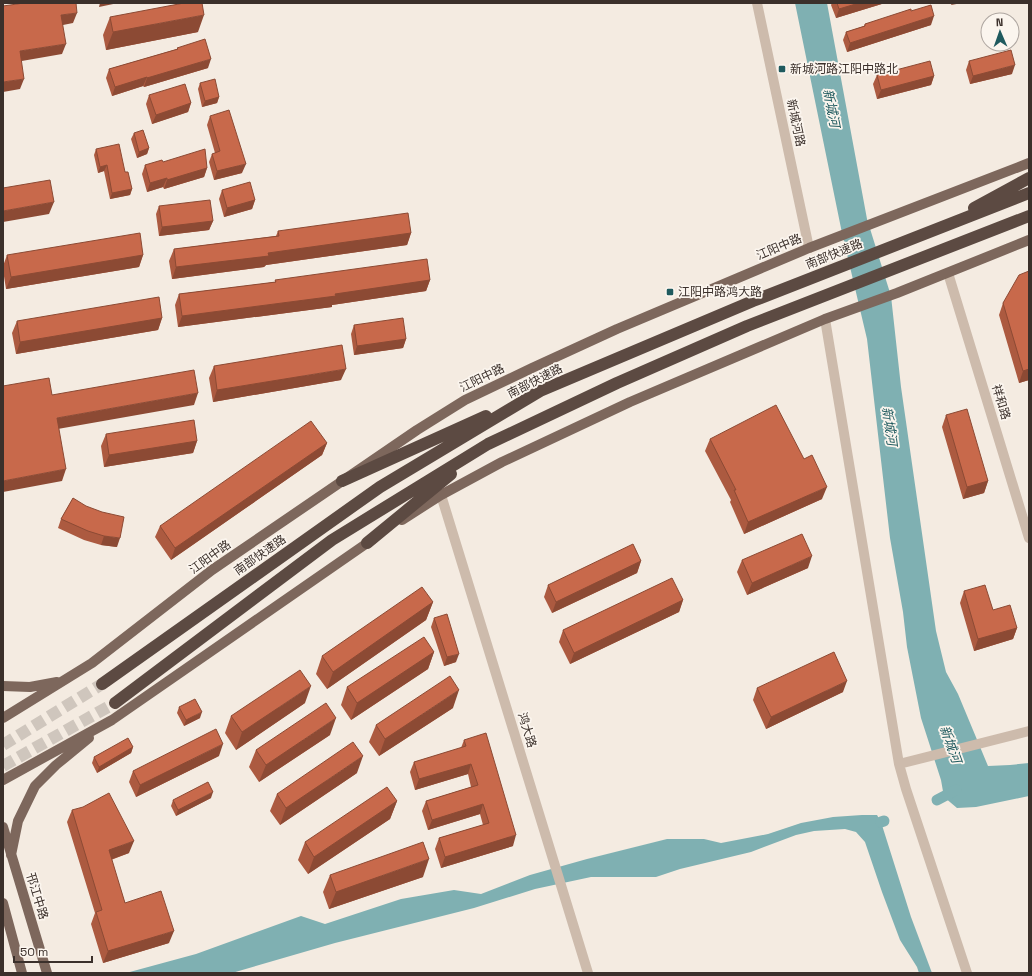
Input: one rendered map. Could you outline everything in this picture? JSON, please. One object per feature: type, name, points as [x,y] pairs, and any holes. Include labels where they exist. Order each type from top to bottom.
[{"type":"highway","points":[[926,234],[1029,178]]},
{"type":"highway","name":"南部快速路","points":[[102,684],[380,487],[540,391],[753,301],[1029,193]]},
{"type":"highway","points":[[115,703],[332,540],[488,444],[617,383],[732,333],[1029,216]]},
{"type":"highway","points":[[934,253],[1029,224]]},
{"type":"highway","points":[[342,481],[540,391]]},
{"type":"highway","points":[[367,543],[488,444]]},
{"type":"main road","name":"江阳中路","points":[[3,718],[92,663],[212,570],[417,430],[465,400],[618,329],[809,248],[1029,163]]},
{"type":"main road","points":[[11,855],[18,821],[35,786],[56,765],[112,720],[367,543],[441,495],[502,462],[630,402],[825,319],[897,293],[1029,240]]},
{"type":"main road","points":[[3,686],[30,688],[65,680]]},
{"type":"main road","points":[[3,780],[112,720]]},
{"type":"main road","name":"邗江中路","points":[[3,827],[47,973]]},
{"type":"main road","points":[[3,903],[22,973]]},
{"type":"street","name":"新城河路","points":[[757,3],[809,248]]},
{"type":"street","name":"祥和路","points":[[948,273],[1029,538]]},
{"type":"street","points":[[825,319],[899,764],[967,973]]},
{"type":"street","name":"鸿大路","points":[[441,495],[588,973]]},
{"type":"street","points":[[899,764],[1029,731]]},
{"type":"water","name":"新城河","points":[[795,3],[827,3],[867,219],[891,296],[901,387],[936,631],[946,672],[958,694],[988,766],[1029,763],[1029,796],[976,807],[957,808],[944,797],[941,780],[921,718],[907,647],[903,612],[890,538],[867,339],[842,233]]},
{"type":"water","points":[[877,815],[881,822],[911,917],[932,973],[919,973],[917,967],[900,940],[865,842],[856,832],[845,829],[814,831],[796,835],[751,852],[680,869],[656,877],[591,877],[535,889],[474,908],[335,943],[232,973],[126,973],[196,954],[301,916],[325,924],[401,899],[454,890],[481,894],[530,875],[667,839],[704,839],[721,843],[768,834],[801,823],[833,817]]},
{"type":"building","points":[[24,3],[76,3],[77,13],[61,15],[66,44],[20,51],[24,79],[3,82],[3,6]]},
{"type":"building","points":[[184,3],[202,3],[204,15],[113,32],[110,17]]},
{"type":"building","points":[[837,3],[859,3],[839,9]]},
{"type":"building","points":[[931,5],[934,16],[850,43],[846,32],[865,26],[865,24],[911,9],[911,11]]},
{"type":"building","points":[[205,39],[211,59],[115,87],[109,69],[178,49],[177,48]]},
{"type":"building","points":[[1003,52],[1012,52],[1015,65],[973,76],[969,61]]},
{"type":"building","points":[[930,61],[934,76],[881,90],[877,75]]},
{"type":"building","points":[[215,79],[219,97],[205,101],[200,83]]},
{"type":"building","points":[[185,84],[191,103],[156,115],[149,95]]},
{"type":"building","points":[[229,110],[246,164],[217,171],[212,154],[220,151],[210,116]]},
{"type":"building","points":[[143,130],[149,148],[139,152],[134,133]]},
{"type":"building","points":[[119,144],[125,172],[128,172],[132,189],[112,193],[107,165],[100,167],[96,149]]},
{"type":"building","points":[[205,149],[207,168],[167,180],[167,178],[150,183],[145,165],[162,160],[163,162]]},
{"type":"building","points":[[50,180],[54,202],[3,211],[3,188]]},
{"type":"building","points":[[250,182],[255,200],[227,208],[222,190]]},
{"type":"building","points":[[210,200],[213,221],[162,227],[159,206]]},
{"type":"building","points":[[408,213],[411,233],[268,253],[269,256],[176,267],[174,249],[279,236],[278,231]]},
{"type":"building","points":[[140,233],[143,255],[11,277],[7,255]]},
{"type":"building","points":[[427,259],[430,280],[335,294],[336,296],[182,316],[179,294],[276,282],[275,280]]},
{"type":"building","points":[[1029,271],[1029,369],[1023,371],[1003,303],[1019,275]]},
{"type":"building","points":[[159,297],[162,318],[20,342],[17,321]]},
{"type":"building","points":[[403,318],[406,339],[357,346],[354,325]]},
{"type":"building","points":[[342,345],[346,369],[217,390],[214,366]]},
{"type":"building","points":[[194,370],[198,393],[57,418],[66,469],[3,481],[3,386],[49,378],[52,395]]},
{"type":"building","points":[[776,405],[804,459],[812,455],[827,487],[748,522],[734,490],[736,490],[710,439]]},
{"type":"building","points":[[967,409],[988,481],[967,487],[946,415]]},
{"type":"building","points":[[194,420],[197,441],[109,455],[106,434]]},
{"type":"building","points":[[311,421],[327,443],[175,548],[160,526]]},
{"type":"building","points":[[73,498],[86,506],[102,512],[124,517],[120,538],[104,536],[88,531],[61,519]]},
{"type":"building","points":[[802,534],[812,556],[752,583],[742,560]]},
{"type":"building","points":[[633,544],[641,561],[556,602],[548,585]]},
{"type":"building","points":[[672,578],[683,600],[574,653],[563,630]]},
{"type":"building","points":[[985,585],[993,610],[1010,605],[1017,628],[978,639],[964,591]]},
{"type":"building","points":[[422,587],[433,602],[333,672],[322,656]]},
{"type":"building","points":[[447,614],[459,654],[447,657],[434,618]]},
{"type":"building","points":[[424,637],[434,652],[357,703],[347,687]]},
{"type":"building","points":[[834,652],[847,681],[771,717],[757,688]]},
{"type":"building","points":[[300,670],[311,686],[242,732],[231,716]]},
{"type":"building","points":[[450,676],[459,690],[385,739],[376,725]]},
{"type":"building","points":[[195,699],[202,712],[186,720],[179,707]]},
{"type":"building","points":[[326,703],[336,718],[266,765],[256,750]]},
{"type":"building","points":[[216,729],[223,744],[140,785],[133,771]]},
{"type":"building","points":[[486,733],[516,835],[445,857],[439,838],[489,823],[483,804],[432,820],[426,801],[478,785],[471,764],[419,779],[414,762],[466,746],[464,740]]},
{"type":"building","points":[[128,738],[133,747],[99,767],[94,757]]},
{"type":"building","points":[[353,742],[363,756],[286,808],[277,794]]},
{"type":"building","points":[[208,782],[213,792],[178,810],[173,800]]},
{"type":"building","points":[[387,787],[397,801],[314,857],[305,842]]},
{"type":"building","points":[[109,793],[134,841],[109,850],[125,903],[161,891],[174,931],[108,951],[96,912],[102,910],[72,810],[83,807]]},
{"type":"building","points":[[423,842],[429,859],[336,892],[330,875]]},
{"type":"waterway","points":[[937,800],[956,790]]},
{"type":"tunnel","points":[[3,745],[102,684]]},
{"type":"tunnel","points":[[3,766],[115,703]]},
{"type":"place","name":"新城河路江阳中路北","points":[[782,69]]},
{"type":"place","name":"江阳中路鸿大路","points":[[670,292]]}]
